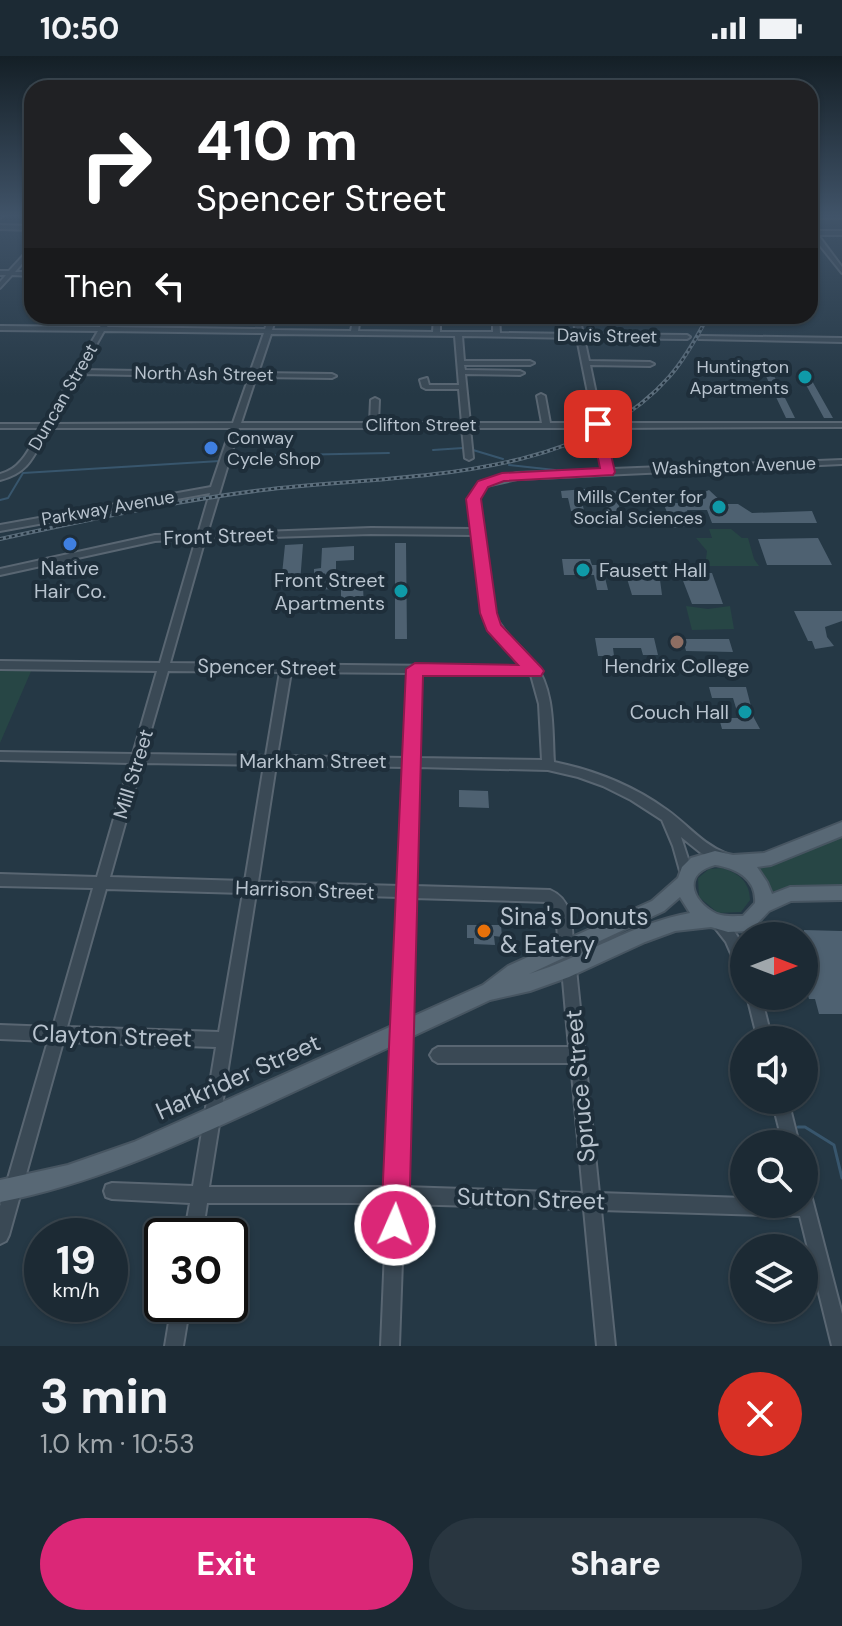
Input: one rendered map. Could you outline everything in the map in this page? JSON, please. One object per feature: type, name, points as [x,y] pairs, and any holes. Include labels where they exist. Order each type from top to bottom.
[{"type":"main road","points":[[842,829],[779,856],[751,862],[700,861],[685,879],[690,902],[714,922],[736,926],[790,894],[842,893]]},
{"type":"main road","points":[[728,860],[750,871],[759,883],[759,912]]},
{"type":"main road","name":"Harkrider Street","points":[[7,1190],[64,1179],[214,1118],[489,991],[519,987],[658,906],[685,879]]},
{"type":"main road","name":"Harkrider Street","points":[[568,959],[679,921],[714,922]]},
{"type":"street","name":"Duncan Street","points":[[0,477],[12,474],[23,466],[105,324]]},
{"type":"street","name":"Mill Street","points":[[0,1235],[7,1190],[58,1033],[204,536],[215,489],[270,324]]},
{"type":"street","points":[[354,333],[356,324]]},
{"type":"street","points":[[436,334],[437,324]]},
{"type":"street","points":[[496,324],[497,335]]},
{"type":"street","points":[[578,324],[608,472]]},
{"type":"street","name":"Davis Street","points":[[0,328],[687,337]]},
{"type":"street","points":[[458,334],[469,458]]},
{"type":"street","points":[[701,338],[842,340]]},
{"type":"street","points":[[461,368],[530,363]]},
{"type":"street","points":[[586,363],[650,364]]},
{"type":"street","points":[[461,368],[520,373]]},
{"type":"street","name":"North Ash Street","points":[[76,372],[332,376]]},
{"type":"street","points":[[424,380],[426,387],[462,387]]},
{"type":"street","points":[[541,396],[546,424]]},
{"type":"street","points":[[374,425],[375,400]]},
{"type":"street","name":"Clifton Street","points":[[0,426],[842,425]]},
{"type":"street","name":"Washington Avenue","points":[[474,510],[474,499],[483,484],[517,476],[842,462]]},
{"type":"street","name":"Parkway Avenue","points":[[0,528],[215,489]]},
{"type":"street","points":[[474,510],[493,627],[535,671],[541,686],[548,765]]},
{"type":"street","points":[[442,533],[465,523],[474,510]]},
{"type":"street","name":"Front Street","points":[[0,572],[155,538],[478,532]]},
{"type":"street","name":"Spencer Street","points":[[0,665],[535,671]]},
{"type":"street","points":[[196,1218],[286,668]]},
{"type":"street","points":[[390,1346],[415,669]]},
{"type":"street","name":"Markham Street","points":[[0,757],[548,765],[607,782],[663,814],[705,850],[728,860]]},
{"type":"street","points":[[663,814],[679,846],[685,879]]},
{"type":"street","name":"Harrison Street","points":[[0,880],[552,897],[562,908],[568,959]]},
{"type":"street","points":[[755,922],[759,912]]},
{"type":"street","points":[[714,922],[730,937]]},
{"type":"street","name":"Spruce Street","points":[[568,959],[606,1346]]},
{"type":"street","name":"Clayton Street","points":[[0,1032],[225,1040]]},
{"type":"street","points":[[438,1055],[577,1055]]},
{"type":"street","name":"Sutton Street","points":[[112,1191],[730,1202]]},
{"type":"street","points":[[809,1218],[841,1346]]},
{"type":"street","points":[[174,1346],[178,1322]]},
{"type":"green space","points":[[709,529],[731,529],[742,538],[748,538],[759,566],[705,566],[707,551],[696,538],[712,538]]},
{"type":"green space","points":[[686,606],[708,609],[730,606],[734,629],[692,630]]},
{"type":"green space","points":[[0,669],[32,669],[0,743]]},
{"type":"green space","points":[[842,834],[842,888],[796,887],[770,892],[755,868],[772,864]]},
{"type":"green space","points":[[721,868],[738,875],[748,888],[750,900],[741,912],[718,913],[699,897],[698,878],[709,869]]},
{"type":"building","points":[[764,372],[772,372],[795,418],[786,418]]},
{"type":"building","points":[[799,372],[807,372],[833,418],[824,418]]},
{"type":"building","name":"Mills Center for Social Sciences","points":[[709,490],[724,504],[738,504],[752,513],[812,511],[817,523],[712,523],[707,510],[687,510],[692,526],[673,528],[663,502],[690,504],[696,496]]},
{"type":"building","points":[[561,491],[621,491],[623,498],[617,498],[620,511],[608,511],[605,501],[582,501],[584,511],[571,511],[568,498],[562,498]]},
{"type":"building","points":[[818,538],[832,565],[767,565],[758,539]]},
{"type":"building","name":"Front Street Apartments","points":[[395,543],[406,543],[407,639],[395,639]]},
{"type":"building","points":[[303,544],[300,583],[281,584],[285,545]]},
{"type":"building","points":[[354,546],[354,560],[336,561],[336,589],[314,590],[314,569],[321,568],[322,548]]},
{"type":"building","name":"Fausett Hall","points":[[562,559],[590,559],[592,565],[602,565],[608,590],[597,590],[594,575],[564,575]]},
{"type":"building","points":[[625,572],[659,572],[662,595],[632,595]]},
{"type":"building","points":[[680,573],[712,573],[723,604],[692,604]]},
{"type":"building","points":[[363,586],[364,609],[341,610],[341,587]]},
{"type":"building","points":[[794,611],[842,611],[842,621],[825,627],[827,637],[834,646],[815,649]]},
{"type":"building","points":[[595,638],[654,638],[658,655],[643,655],[641,648],[613,648],[614,656],[598,656]]},
{"type":"building","points":[[683,639],[729,639],[733,652],[686,651]]},
{"type":"building","name":"Couch Hall","points":[[709,687],[746,687],[760,729],[722,729],[719,718],[739,718],[733,698],[712,698]]},
{"type":"building","points":[[459,790],[488,791],[489,808],[459,807]]},
{"type":"building","name":"Sina's Donuts & Eatery","points":[[467,925],[501,925],[502,937],[494,936],[495,945],[474,944],[474,938],[467,938]]},
{"type":"building","points":[[818,930],[842,931],[842,1014],[819,1014]]},
{"type":"waterway","points":[[433,450],[463,448]]},
{"type":"waterway","points":[[473,450],[503,459]]},
{"type":"waterway","points":[[245,456],[389,453]]},
{"type":"waterway","points":[[0,500],[8,498],[23,473],[220,461]]},
{"type":"waterway","points":[[509,465],[555,470]]},
{"type":"waterway","points":[[798,1127],[805,1127],[834,1145],[842,1178]]},
{"type":"railway","points":[[0,539],[197,500],[263,490],[479,468],[533,456],[584,438],[630,412],[675,370],[704,324]]},
{"type":"place","name":"Huntington Apartments","points":[[805,377]]},
{"type":"place","name":"Conway Cycle Shop","points":[[211,448]]},
{"type":"place","name":"Mills Center for Social Sciences","points":[[719,507]]},
{"type":"place","name":"Native Hair Co.","points":[[70,544]]},
{"type":"place","name":"Fausett Hall","points":[[583,570]]},
{"type":"place","name":"Front Street Apartments","points":[[401,591]]},
{"type":"place","name":"Hendrix College","points":[[677,642]]},
{"type":"place","name":"Couch Hall","points":[[745,712]]},
{"type":"place","name":"Sina's Donuts & Eatery","points":[[484,931]]},
{"type":"route","points":[[395,1225],[415,669],[535,671],[493,627],[474,499],[476,491],[483,484],[502,477],[608,472],[598,424]]}]
